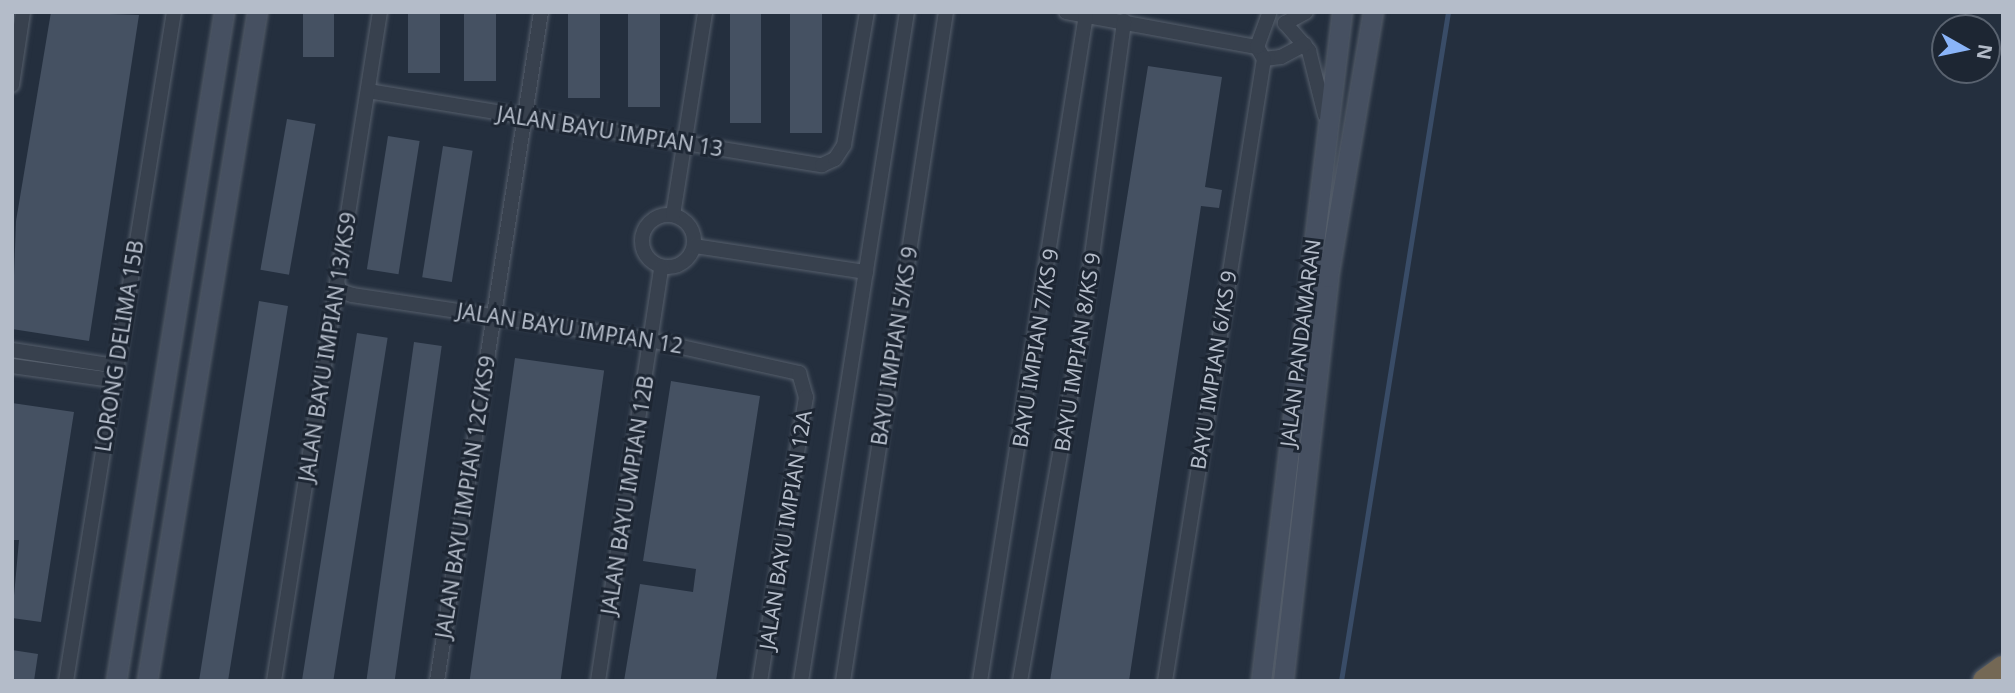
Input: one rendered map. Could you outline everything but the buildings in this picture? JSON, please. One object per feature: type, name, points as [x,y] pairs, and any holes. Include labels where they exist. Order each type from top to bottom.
[{"type":"highway","points":[[1985,681],[2003,668]]},
{"type":"street","points":[[12,85],[23,12]]},
{"type":"street","name":"LORONG DELIMA 15B","points":[[66,681],[174,12]]},
{"type":"street","points":[[117,681],[224,12]]},
{"type":"street","points":[[147,681],[257,12]]},
{"type":"street","name":"JALAN BAYU IMPIAN 13/KS9","points":[[274,681],[380,12]]},
{"type":"street","name":"JALAN BAYU IMPIAN 12C/KS9","points":[[437,681],[541,12]]},
{"type":"street","points":[[673,215],[705,12]]},
{"type":"street","name":"JALAN BAYU IMPIAN 13","points":[[369,91],[684,144],[822,164],[835,159],[844,145],[867,12]]},
{"type":"street","points":[[801,681],[907,12]]},
{"type":"street","name":"BAYU IMPIAN 5/KS 9","points":[[843,681],[946,12]]},
{"type":"street","points":[[1066,12],[1124,21],[1281,57],[1305,44]]},
{"type":"street","points":[[1285,23],[1306,12]]},
{"type":"street","name":"JALAN PANDAMARAN","points":[[1261,681],[1326,120],[1342,12]]},
{"type":"street","name":"JALAN PANDAMARAN","points":[[1283,681],[1328,277],[1373,12]]},
{"type":"street","points":[[1262,13],[1285,23],[1305,44],[1317,72],[1326,120]]},
{"type":"street","name":"BAYU IMPIAN 6/KS 9","points":[[1165,681],[1260,53],[1262,13]]},
{"type":"street","name":"BAYU IMPIAN 7/KS 9","points":[[980,681],[1086,15]]},
{"type":"street","name":"BAYU IMPIAN 8/KS 9","points":[[1020,681],[1081,336],[1124,21]]},
{"type":"street","points":[[673,215],[688,224],[694,246],[682,263],[662,267],[646,255],[643,235],[654,219],[673,215]]},
{"type":"street","points":[[694,246],[866,272]]},
{"type":"street","name":"JALAN BAYU IMPIAN 12B","points":[[598,681],[662,267]]},
{"type":"street","name":"JALAN BAYU IMPIAN 12","points":[[337,283],[340,291],[352,295],[492,314],[650,340],[791,369],[803,379]]},
{"type":"street","points":[[12,351],[114,373]]},
{"type":"street","points":[[12,366],[114,373]]},
{"type":"street","name":"JALAN BAYU IMPIAN 12A","points":[[760,681],[806,397],[803,379]]},
{"type":"waterway","points":[[1341,681],[1448,12]]}]
